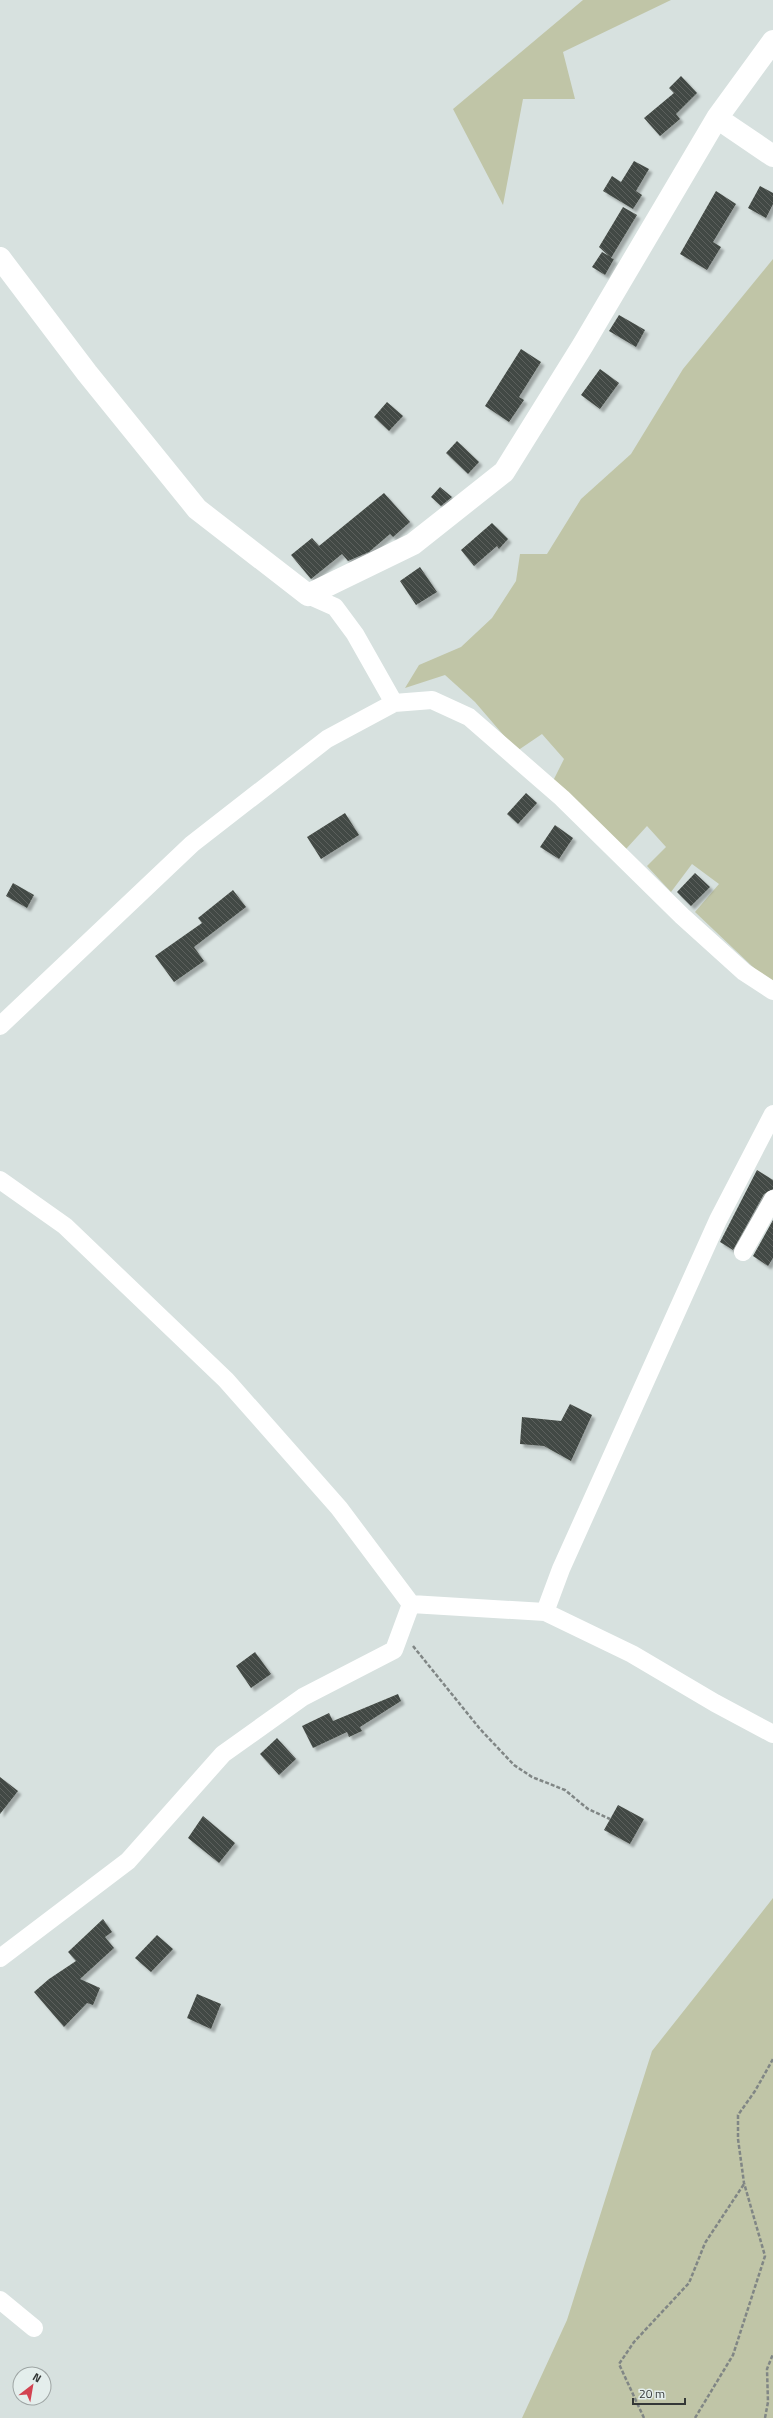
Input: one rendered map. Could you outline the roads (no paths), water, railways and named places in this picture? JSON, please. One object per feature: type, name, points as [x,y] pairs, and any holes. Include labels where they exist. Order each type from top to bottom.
[{"type":"street","points":[[308,595],[414,544],[504,472],[584,345],[717,118],[773,41]]},
{"type":"street","points":[[717,118],[773,156]]},
{"type":"street","points":[[0,258],[87,373],[197,509],[308,595],[335,607],[355,634],[394,703]]},
{"type":"street","points":[[0,1026],[192,844],[327,739],[394,703],[432,700],[469,717],[562,798],[682,916],[744,972],[773,991]]},
{"type":"street","points":[[545,1612],[561,1569],[714,1227],[773,1114]]},
{"type":"street","points":[[0,1180],[65,1226],[226,1380],[339,1508],[411,1604],[545,1612],[632,1654],[715,1703],[773,1734]]},
{"type":"street","points":[[743,1252],[773,1199]]},
{"type":"street","points":[[0,1958],[128,1860],[223,1754],[303,1697],[394,1650],[411,1604]]},
{"type":"street","points":[[0,2300],[34,2328]]}]
